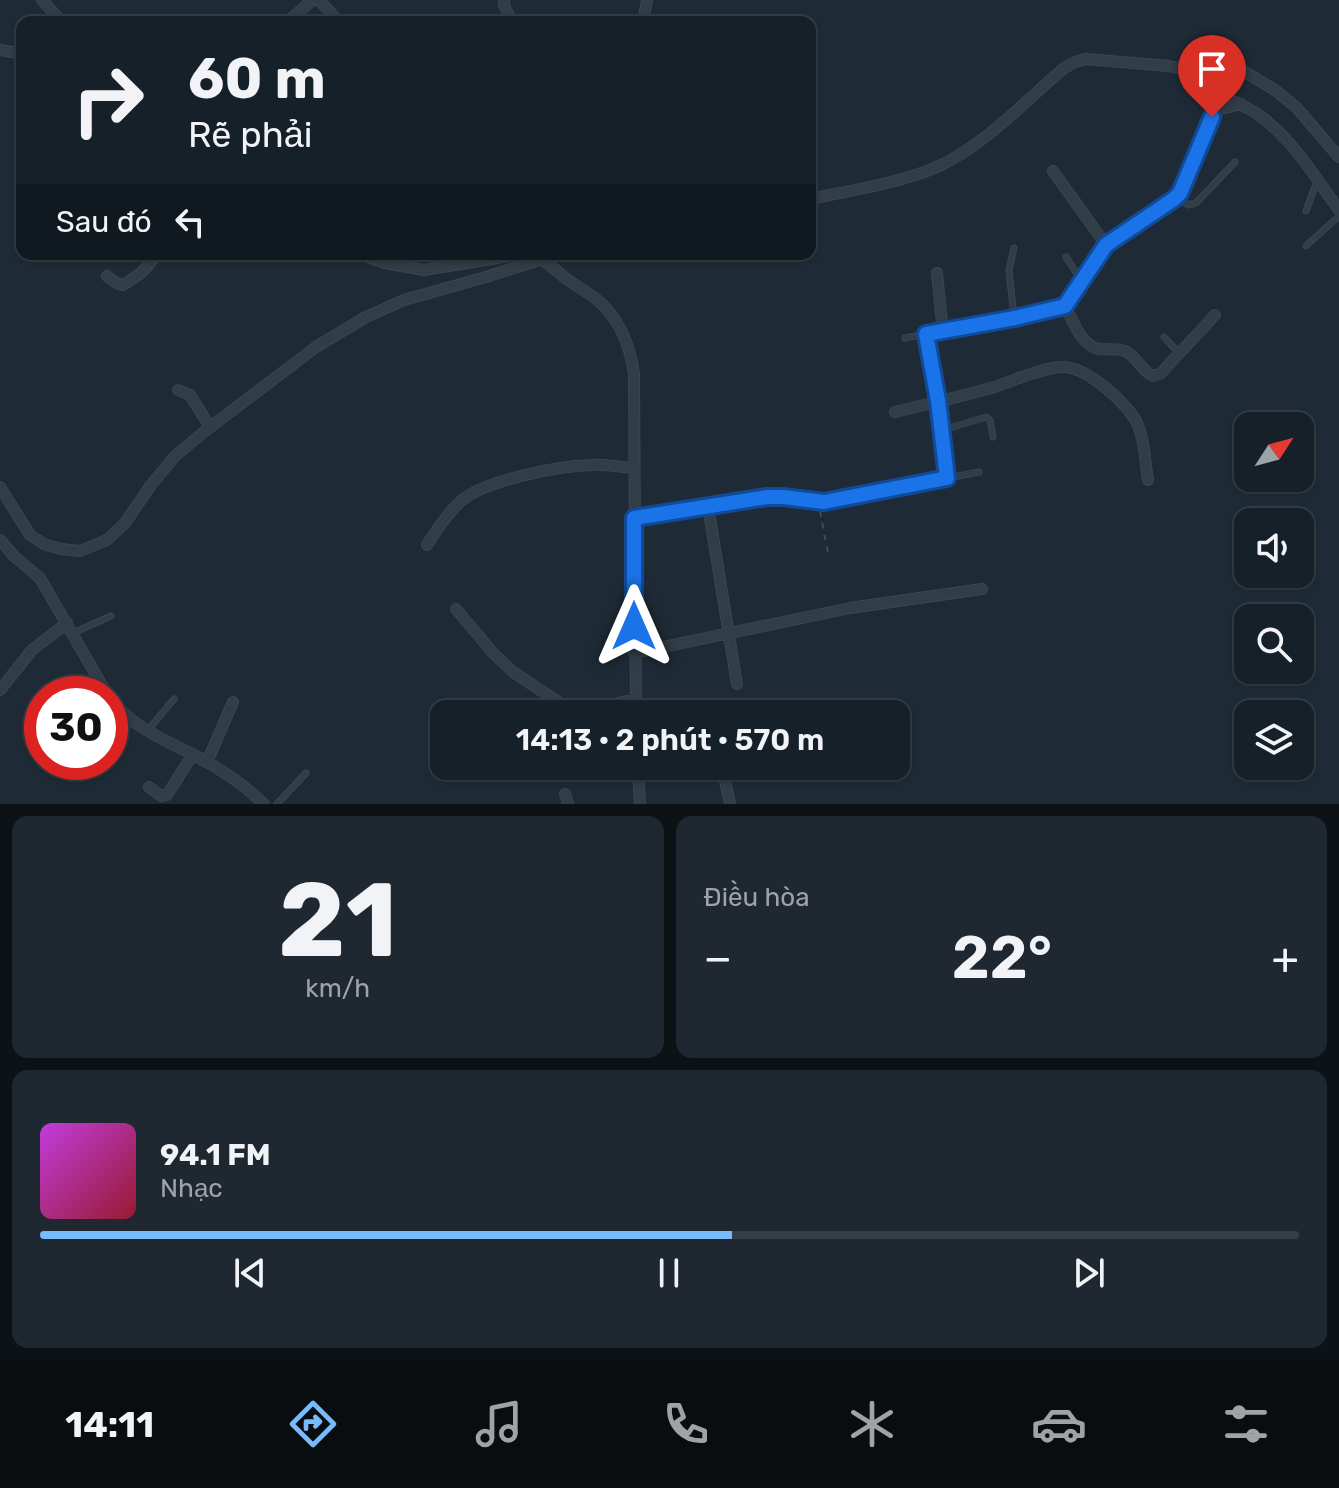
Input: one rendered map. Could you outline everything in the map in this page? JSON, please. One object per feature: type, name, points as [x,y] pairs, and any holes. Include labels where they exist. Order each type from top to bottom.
[{"type":"street","points":[[42,0],[57,16]]},
{"type":"street","points":[[297,16],[312,0]]},
{"type":"street","points":[[319,0],[334,16]]},
{"type":"street","points":[[816,198],[901,179],[952,159],[983,138],[1064,68],[1085,59],[1169,66],[1220,84]]},
{"type":"street","points":[[1339,157],[1296,107],[1275,90],[1232,66],[1226,68],[1220,95],[1241,104],[1271,125],[1300,157],[1339,210]]},
{"type":"street","points":[[634,518],[767,497],[818,502],[947,478],[926,334],[1065,306],[1106,245],[1177,196],[1185,185],[1212,117],[1221,109],[1241,104]]},
{"type":"street","points":[[1053,171],[1106,245]]},
{"type":"street","points":[[107,276],[123,285],[141,273],[149,260]]},
{"type":"street","points":[[377,260],[424,270],[485,260]]},
{"type":"street","points":[[0,487],[30,535],[44,544],[80,551],[107,540],[125,523],[175,456],[316,347],[366,317],[404,300],[538,260]]},
{"type":"street","points":[[456,609],[513,672],[569,709],[584,711],[635,699],[634,374],[621,330],[603,305],[567,280],[549,260]]},
{"type":"street","points":[[937,273],[943,332]]},
{"type":"street","points":[[1065,306],[1089,345],[1125,352],[1150,376],[1161,373],[1215,315]]},
{"type":"street","points":[[895,412],[988,389],[1057,367],[1071,367],[1089,375],[1123,404],[1134,418],[1140,433],[1148,480]]},
{"type":"street","points":[[178,390],[190,395],[210,427]]},
{"type":"street","points":[[427,545],[453,509],[463,499],[482,489],[572,466],[634,468]]},
{"type":"street","points":[[708,506],[737,684]]},
{"type":"street","points":[[0,540],[40,578],[98,676]]},
{"type":"street","points":[[634,653],[850,608],[982,589]]},
{"type":"street","points":[[0,690],[32,650],[70,628]]},
{"type":"street","points":[[207,762],[233,702]]},
{"type":"street","points":[[128,717],[234,778],[264,804]]},
{"type":"street","points":[[149,787],[161,796],[167,795],[193,754]]},
{"type":"street","points":[[639,780],[640,804]]},
{"type":"street","points":[[725,780],[730,804]]},
{"type":"lane","points":[[1177,196],[1188,205],[1196,203],[1235,162]]},
{"type":"lane","points":[[1306,211],[1317,180]]},
{"type":"lane","points":[[1306,246],[1339,216]]},
{"type":"lane","points":[[1014,248],[1009,270],[1015,318]]},
{"type":"lane","points":[[1066,257],[1082,281]]},
{"type":"lane","points":[[905,338],[926,334]]},
{"type":"lane","points":[[1164,337],[1179,353]]},
{"type":"lane","points":[[942,430],[986,417],[990,420],[993,437]]},
{"type":"lane","points":[[947,478],[979,472]]},
{"type":"lane","points":[[70,628],[111,616]]},
{"type":"lane","points":[[148,730],[174,699]]},
{"type":"lane","points":[[277,804],[306,773]]},
{"type":"path","points":[[818,502],[828,553]]},
{"type":"route","points":[[634,626],[634,518],[767,497],[824,502],[947,478],[926,334],[1065,306],[1106,245],[1180,193],[1212,117]]}]
